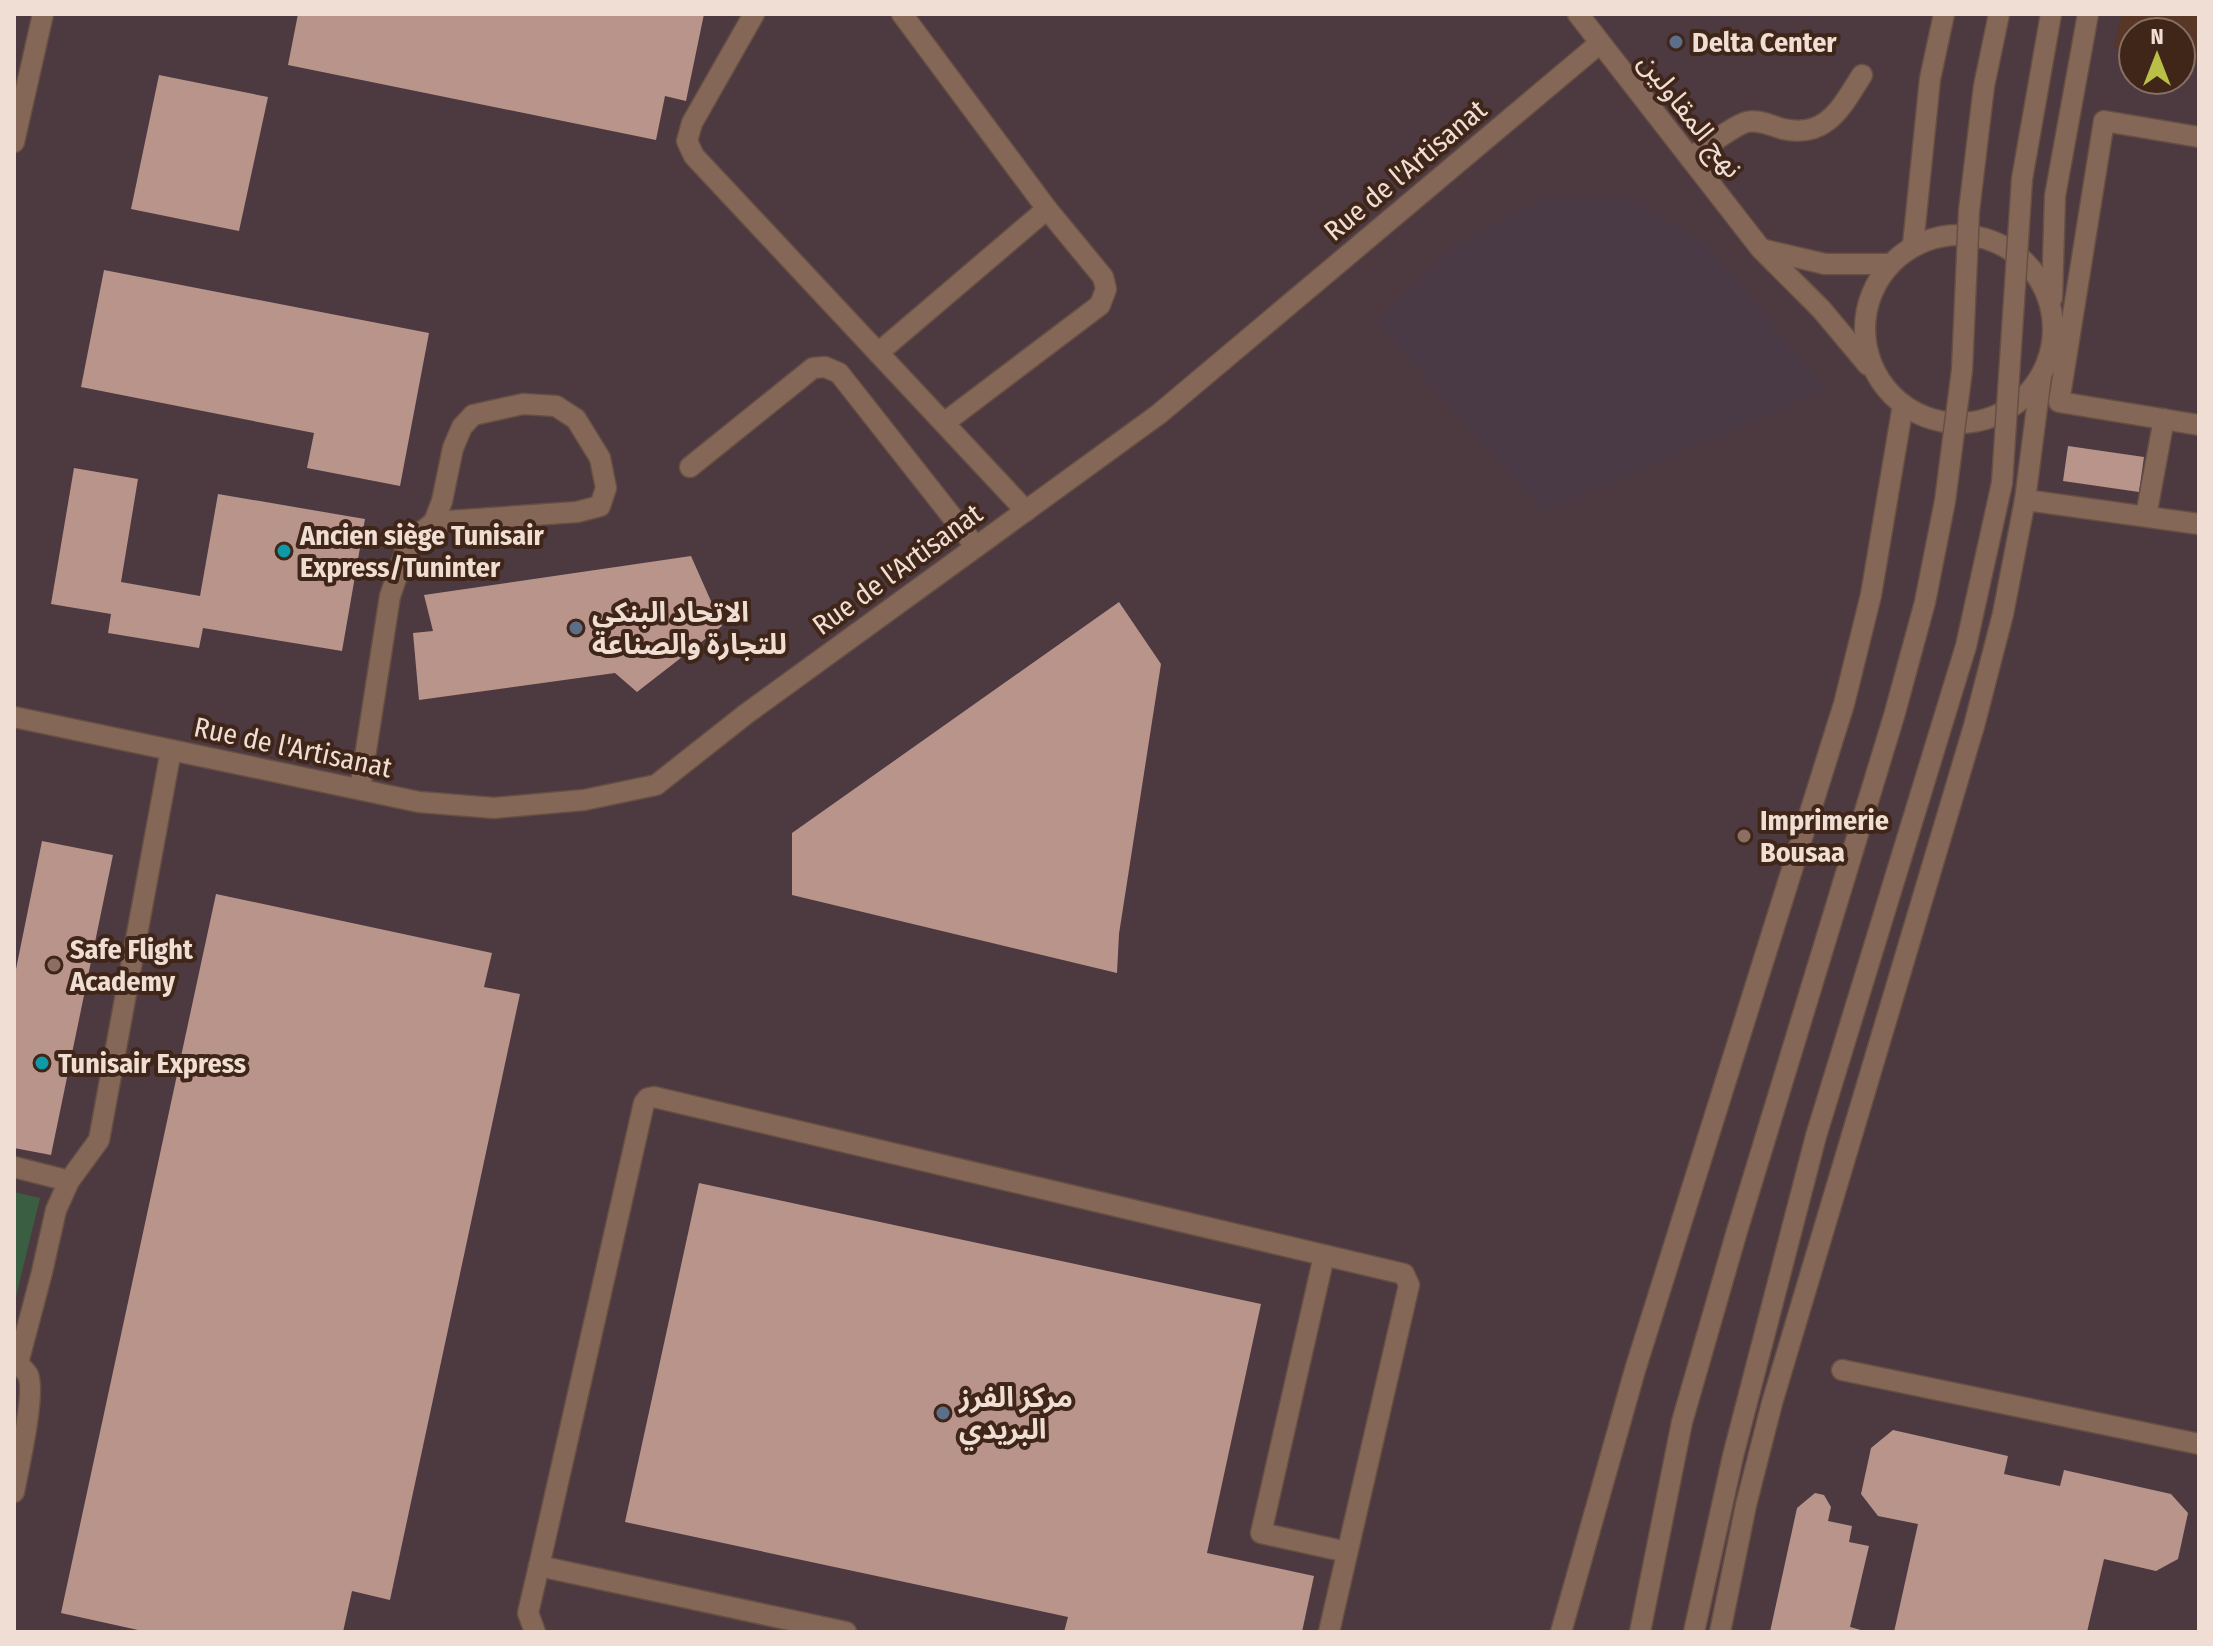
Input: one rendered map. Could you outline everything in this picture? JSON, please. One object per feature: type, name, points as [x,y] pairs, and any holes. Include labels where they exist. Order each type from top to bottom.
[{"type":"street","points":[[14,142],[43,14]]},
{"type":"street","points":[[754,14],[692,123],[687,141],[694,156],[1026,511]]},
{"type":"street","points":[[902,14],[1047,209],[1103,277],[1106,289],[1100,305],[944,423]]},
{"type":"street","name":"نهج المقاولين","points":[[1578,14],[1761,249],[1821,309],[1876,375]]},
{"type":"street","points":[[1913,245],[1930,79],[1944,14]]},
{"type":"street","points":[[1640,1632],[1682,1422],[1732,1245],[1894,716],[1925,602],[1945,501],[1962,370],[1969,211],[1984,86],[1999,14]]},
{"type":"street","points":[[1694,1632],[1733,1456],[1816,1136],[1969,631],[2002,483],[2022,179],[2051,14]]},
{"type":"street","points":[[2052,306],[2040,279],[2021,257],[1997,241],[1969,235],[1940,236],[1913,245],[1889,264],[1873,289],[1865,317],[1866,347],[1876,375],[1903,405],[1926,418],[1952,423],[1978,421],[2003,412],[2025,397],[2041,376],[2051,354],[2054,330],[2055,196],[2088,14]]},
{"type":"street","name":"Rue de l'Artisanat","points":[[14,717],[419,802],[494,808],[584,800],[656,785],[746,714],[1159,414],[1600,43]]},
{"type":"street","points":[[1690,158],[1745,122],[1801,131],[1817,128],[1834,118],[1862,75]]},
{"type":"street","points":[[2199,137],[2104,121],[2059,402],[2199,425]]},
{"type":"street","points":[[878,353],[1047,209]]},
{"type":"street","points":[[1761,249],[1825,264],[1889,264]]},
{"type":"street","points":[[690,467],[813,368],[825,367],[839,373],[976,547]]},
{"type":"street","points":[[1720,1632],[1746,1505],[1772,1403],[1974,726],[2003,614],[2025,500],[2041,376]]},
{"type":"street","points":[[360,789],[390,596],[405,553],[420,533],[434,522],[442,501],[453,448],[462,427],[473,415],[523,404],[556,406],[576,419],[600,458],[606,488],[600,506],[577,512],[434,522]]},
{"type":"street","points":[[1561,1632],[1635,1370],[1844,704],[1871,595],[1903,405]]},
{"type":"street","points":[[2146,516],[2164,419]]},
{"type":"street","points":[[2025,500],[2199,524]]},
{"type":"street","points":[[14,1492],[26,1425],[29,1383],[28,1375],[16,1363],[56,1210],[69,1181],[99,1140],[171,750]]},
{"type":"street","points":[[535,1632],[528,1613],[644,1103],[654,1097],[1404,1274],[1409,1285],[1329,1632]]},
{"type":"street","points":[[14,1167],[69,1181]]},
{"type":"street","points":[[1324,1256],[1261,1533],[1347,1552]]},
{"type":"street","points":[[1842,1370],[2199,1444]]},
{"type":"street","points":[[539,1566],[846,1632]]},
{"type":"shaded area","points":[[14,14],[2122,14],[2117,16],[2114,48],[2117,48],[2117,96],[2197,96],[2199,62],[2199,1632],[14,1632]]},
{"type":"shaded area","points":[[2199,14],[2199,62],[2197,16],[2122,16]]},
{"type":"shaded area","points":[[1548,197],[1628,197],[1705,243],[1825,389],[1543,512],[1376,321],[1454,247]]},
{"type":"green space","points":[[14,1192],[40,1198],[14,1305]]},
{"type":"building","points":[[298,14],[704,14],[686,101],[665,96],[656,140],[288,65]]},
{"type":"building","points":[[159,75],[268,97],[239,231],[131,209]]},
{"type":"building","points":[[104,270],[429,333],[400,486],[307,468],[314,433],[81,387]]},
{"type":"building","points":[[2068,446],[2144,457],[2139,492],[2063,481]]},
{"type":"building","name":"Ancien siège Tunisair Express/Tuninter","points":[[74,468],[138,479],[121,582],[200,596],[218,494],[365,519],[342,651],[203,628],[199,648],[108,633],[111,614],[51,604]]},
{"type":"building","name":"الاتحاد البنكي للتجارة والصناعة","points":[[691,556],[722,626],[637,692],[615,673],[419,700],[413,633],[433,631],[424,595]]},
{"type":"building","points":[[1119,602],[1161,664],[1119,934],[1117,973],[792,895],[792,833]]},
{"type":"building","name":"Tunisair Express","points":[[42,841],[113,855],[51,1155],[14,1148],[14,979]]},
{"type":"building","points":[[216,894],[492,953],[484,987],[520,994],[390,1600],[352,1591],[343,1632],[147,1632],[61,1613]]},
{"type":"building","name":"مركز الفرز البريدي","points":[[699,1183],[1261,1304],[1207,1553],[1314,1576],[1302,1632],[1064,1632],[1068,1617],[625,1522]]},
{"type":"building","points":[[1893,1430],[2008,1456],[2004,1474],[2060,1486],[2064,1470],[2171,1494],[2188,1513],[2178,1559],[2156,1571],[2104,1559],[2087,1632],[1894,1632],[1918,1524],[1878,1516],[1861,1494],[1871,1448]]},
{"type":"building","points":[[1815,1493],[1824,1495],[1831,1507],[1828,1521],[1852,1526],[1849,1542],[1869,1546],[1850,1627],[1868,1632],[1770,1632],[1797,1508]]},
{"type":"place","name":"Delta Center","points":[[1676,42]]},
{"type":"place","name":"Ancien siège Tunisair Express/Tuninter","points":[[284,551]]},
{"type":"place","name":"الاتحاد البنكي للتجارة والصناعة","points":[[576,628]]},
{"type":"place","name":"Imprimerie Bousaa","points":[[1744,836]]},
{"type":"place","name":"Safe Flight Academy","points":[[54,965]]},
{"type":"place","name":"Tunisair Express","points":[[42,1063]]},
{"type":"place","name":"مركز الفرز البريدي","points":[[943,1413]]}]
